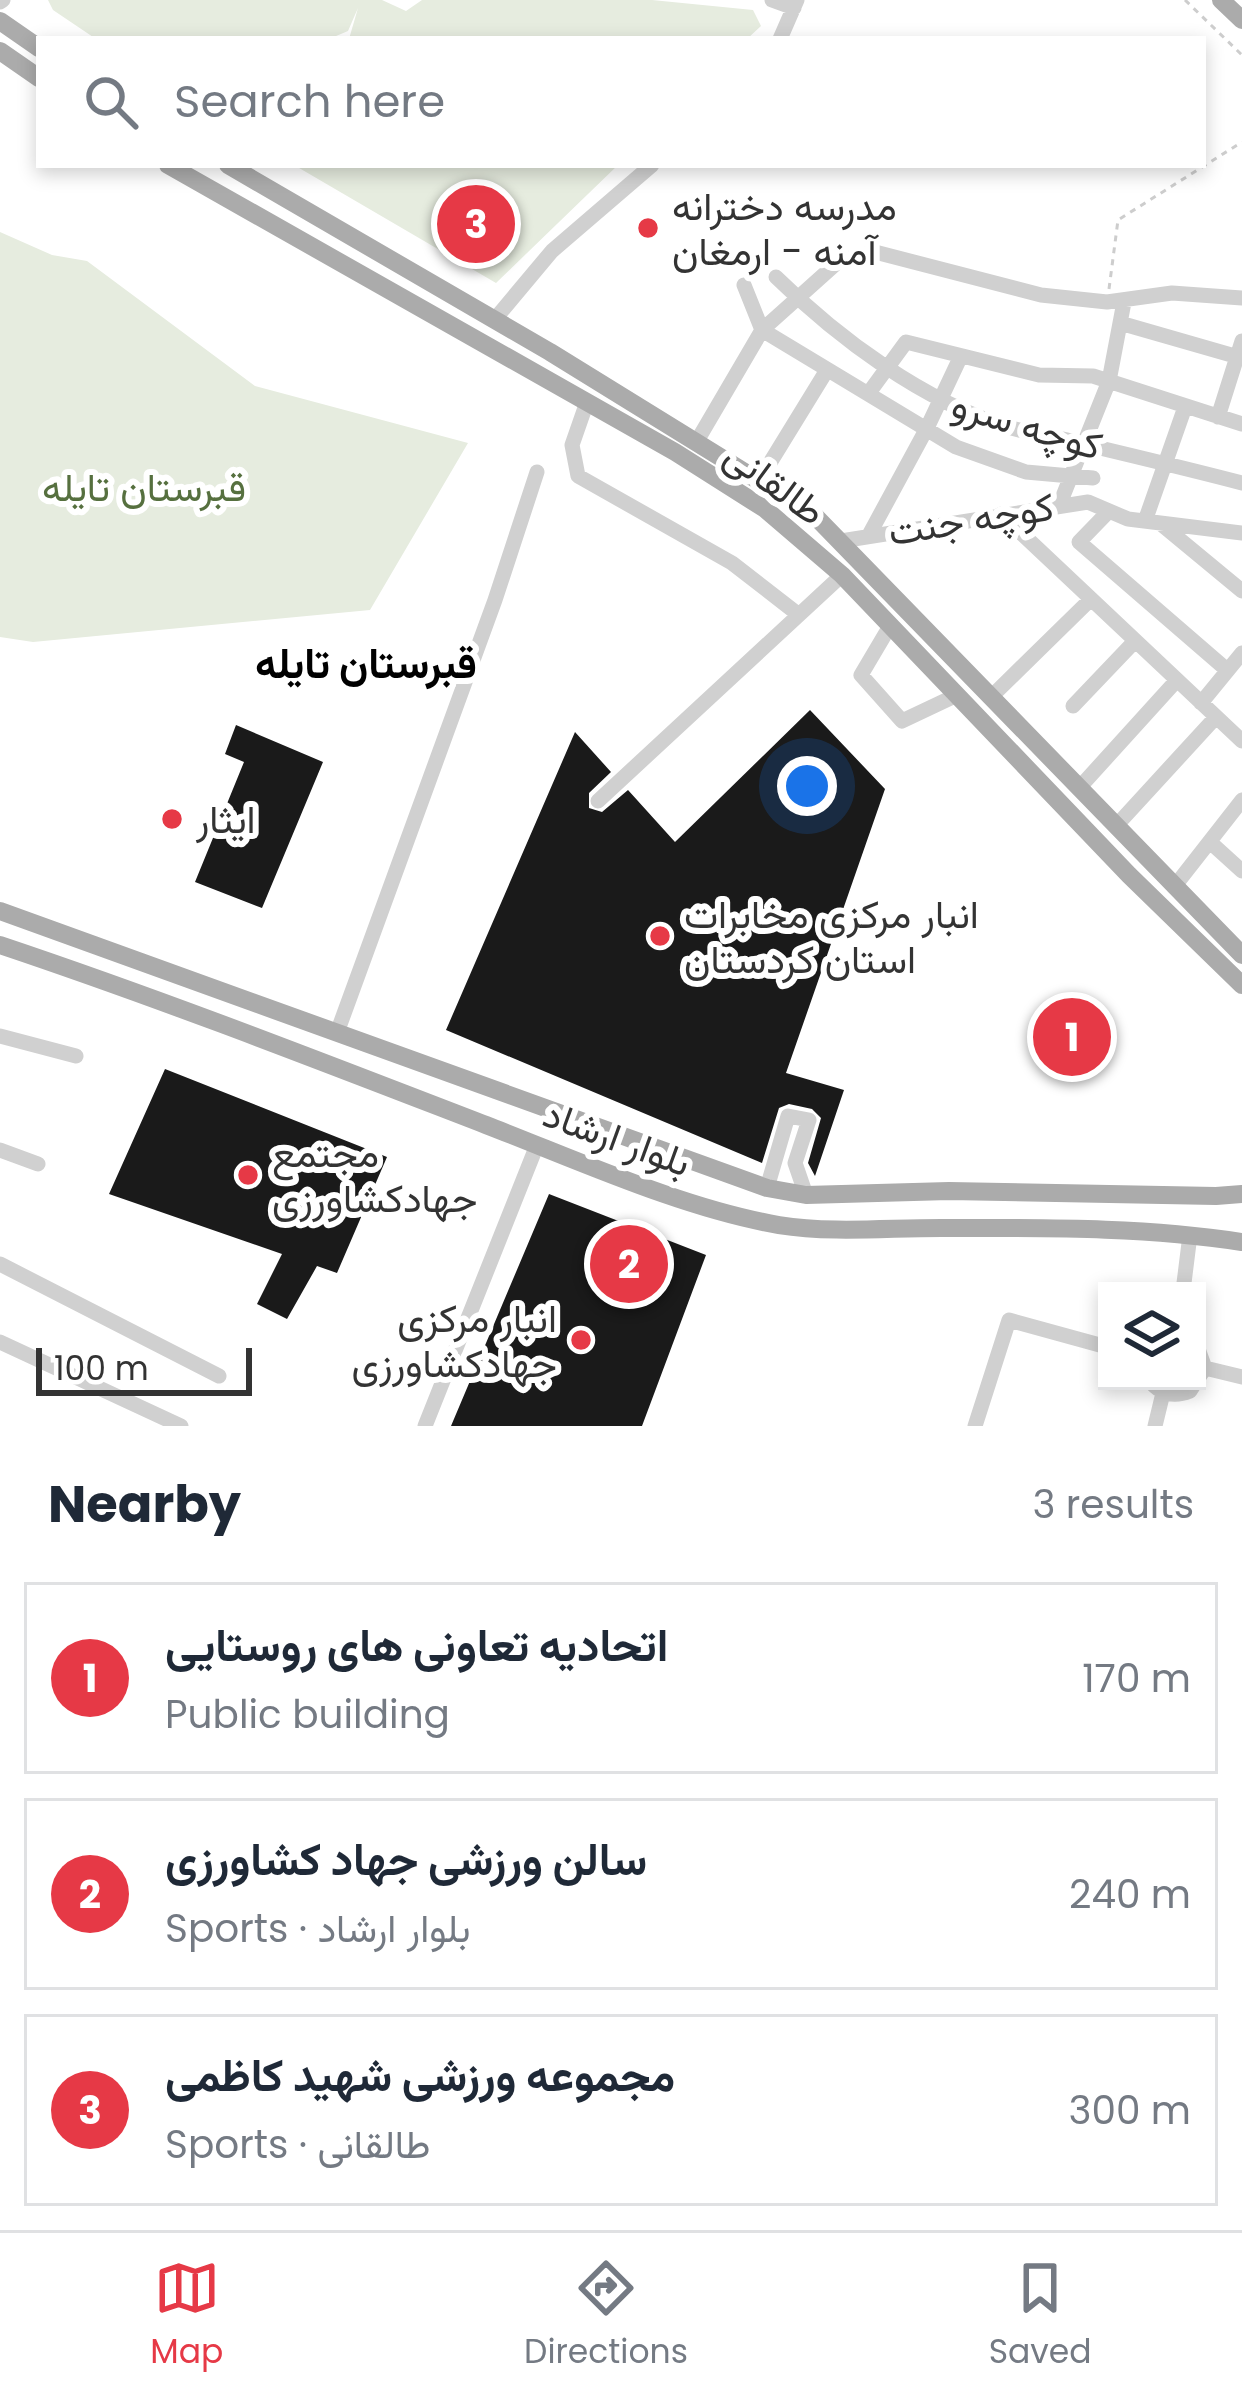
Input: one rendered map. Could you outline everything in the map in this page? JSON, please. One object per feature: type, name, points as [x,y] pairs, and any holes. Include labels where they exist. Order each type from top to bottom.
[{"type":"main road","points":[[1226,2],[1242,20]]},
{"type":"main road","points":[[0,21],[36,46]]},
{"type":"main road","points":[[0,51],[36,76]]},
{"type":"main road","name":"طالقانی","points":[[173,168],[587,402],[765,509],[842,575],[1242,985]]},
{"type":"main road","name":"طالقانی","points":[[232,168],[495,320],[814,515],[1180,893],[1238,942]]},
{"type":"main road","points":[[484,343],[495,320]]},
{"type":"main road","points":[[1170,915],[1180,893]]},
{"type":"main road","name":"بلوار ارشاد","points":[[0,911],[338,1030],[716,1172],[806,1196],[949,1190],[1242,1194]]},
{"type":"main road","name":"بلوار ارشاد","points":[[0,945],[126,988],[537,1145],[707,1206],[778,1225],[834,1230],[950,1228],[1190,1235],[1242,1242]]},
{"type":"main road","points":[[348,1072],[362,1040]]},
{"type":"main road","points":[[1188,1196],[1190,1235]]},
{"type":"street","points":[[772,0],[796,4],[781,36]]},
{"type":"street","points":[[495,320],[553,251],[649,168]]},
{"type":"street","points":[[697,441],[762,330],[839,261],[875,251],[1041,296],[1115,302],[1172,293],[1242,298]]},
{"type":"street","name":"کوچه سرو","points":[[776,277],[857,348],[940,400],[1010,428],[1242,484]]},
{"type":"street","points":[[744,285],[762,330],[956,447],[1026,472],[1093,478]]},
{"type":"street","points":[[1059,506],[1109,382],[1120,323],[1115,302]]},
{"type":"street","points":[[1120,323],[1240,352],[1218,417]]},
{"type":"street","points":[[868,394],[906,342],[1039,375],[1093,376],[1242,424]]},
{"type":"street","points":[[869,535],[960,358]]},
{"type":"street","points":[[760,479],[827,370]]},
{"type":"street","points":[[587,402],[572,445],[578,476],[732,562],[799,615]]},
{"type":"street","points":[[1186,407],[1165,464],[1152,522],[1242,591]]},
{"type":"street","points":[[338,1030],[537,472]]},
{"type":"street","name":"کوچه جنت","points":[[841,542],[1088,502],[1152,522],[1242,533]]},
{"type":"street","points":[[1109,511],[1079,542],[1227,670]]},
{"type":"street","points":[[1001,514],[1242,741]]},
{"type":"street","points":[[598,801],[842,575]]},
{"type":"street","points":[[992,696],[1091,599]]},
{"type":"street","points":[[890,626],[861,675],[902,722],[957,695]]},
{"type":"street","points":[[1072,706],[1136,641]]},
{"type":"street","points":[[1201,703],[1242,653]]},
{"type":"street","points":[[1080,787],[1177,680]]},
{"type":"street","points":[[1116,826],[1216,717]]},
{"type":"street","points":[[1180,893],[1210,842],[1242,801]]},
{"type":"street","points":[[1210,842],[1242,871]]},
{"type":"street","points":[[0,1036],[76,1057]]},
{"type":"street","points":[[767,1187],[788,1116],[809,1120],[795,1163],[806,1196]]},
{"type":"street","points":[[425,1426],[537,1145]]},
{"type":"street","points":[[0,1150],[38,1164]]},
{"type":"street","points":[[1184,1282],[1190,1235]]},
{"type":"street","points":[[0,1264],[219,1376]]},
{"type":"street","points":[[975,1426],[1010,1321],[1098,1345]]},
{"type":"street","points":[[0,1342],[181,1426]]},
{"type":"street","points":[[1206,1368],[1242,1377]]},
{"type":"street","points":[[1155,1426],[1156,1390]]},
{"type":"path","points":[[1185,0],[1242,55]]},
{"type":"path","points":[[1206,165],[1242,142]]},
{"type":"path","points":[[1115,302],[1118,220],[1201,168]]},
{"type":"green space","points":[[48,0],[382,0],[406,11],[422,0],[652,0],[753,10],[761,26],[750,36],[350,36],[358,8],[348,31],[336,36],[92,36],[53,10]]},
{"type":"green space","points":[[299,168],[615,168],[496,283]]},
{"type":"green space","name":"قبرستان تایله","points":[[0,232],[52,255],[87,261],[255,386],[468,443],[370,610],[33,642],[0,637]]},
{"type":"building","name":"انبار مرکزی مخابرات استان کردستان","points":[[810,710],[885,789],[786,1073],[844,1090],[815,1176],[808,1163],[821,1118],[812,1109],[789,1104],[779,1108],[762,1163],[446,1030],[575,732],[611,772],[589,793],[589,808],[602,812],[628,790],[675,842]]},
{"type":"building","points":[[236,725],[323,762],[262,908],[195,882],[244,762],[225,754]]},
{"type":"building","name":"مجتمع جهادکشاورزی","points":[[165,1069],[387,1157],[337,1273],[317,1266],[287,1319],[257,1304],[282,1254],[109,1194]]},
{"type":"building","name":"انبار مرکزی جهادکشاورزی","points":[[549,1194],[706,1255],[642,1426],[451,1426]]},
{"type":"place","name":"مجموعه ورزشی شهید کاظمی","points":[[476,224]]},
{"type":"place","name":"مدرسه دخترانه آمنه - ارمغان","points":[[648,228]]},
{"type":"place","name":"ایثار","points":[[172,819]]},
{"type":"place","name":"انبار مرکزی مخابرات استان کردستان","points":[[660,936]]},
{"type":"place","name":"اتحادیه تعاونی های روستایی","points":[[1072,1037]]},
{"type":"place","name":"مجتمع جهادکشاورزی","points":[[248,1175]]},
{"type":"place","name":"سالن ورزشی جهاد کشاورزی","points":[[629,1264]]},
{"type":"place","name":"انبار مرکزی جهادکشاورزی","points":[[581,1340]]},
{"type":"district","name":"قبرستان تایله","points":[[366,663]]}]
